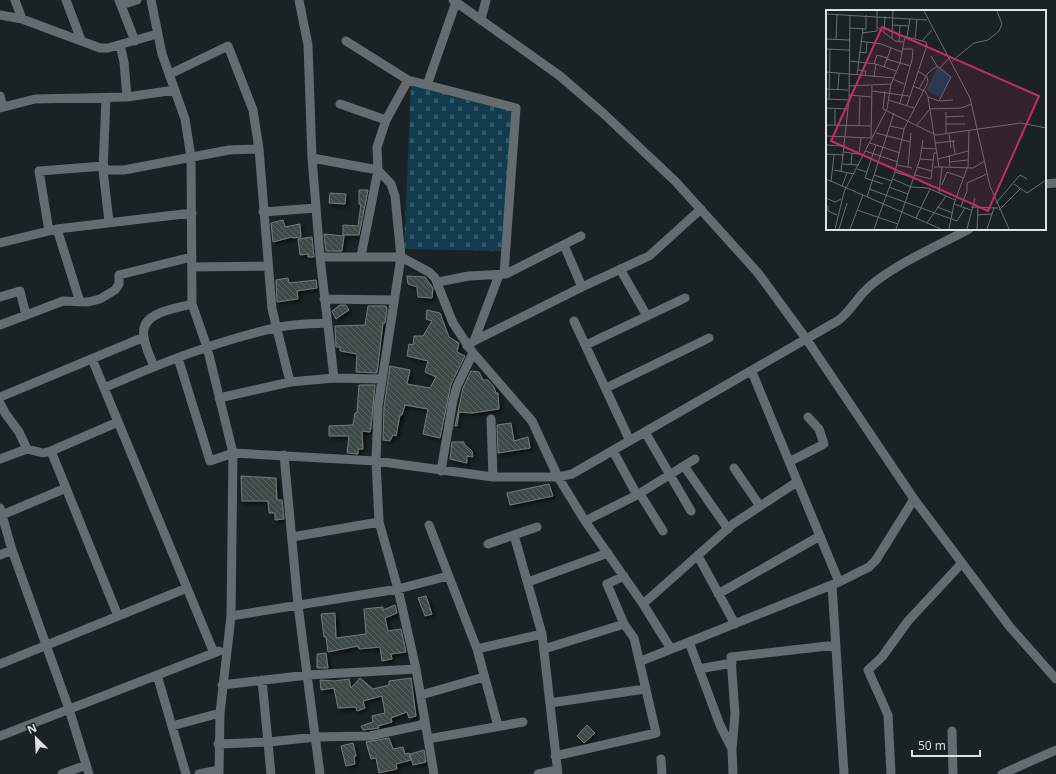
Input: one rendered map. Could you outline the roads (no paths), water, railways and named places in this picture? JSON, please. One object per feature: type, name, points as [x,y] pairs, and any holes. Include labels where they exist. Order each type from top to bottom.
[{"type":"street","points":[[15,0],[22,20]]},
{"type":"street","points":[[66,0],[81,40]]},
{"type":"street","points":[[135,41],[120,2],[137,0]]},
{"type":"street","points":[[151,0],[157,34],[185,119],[191,157],[192,304],[207,347],[233,453],[231,616],[222,685],[218,744],[219,772],[199,774]]},
{"type":"street","points":[[299,0],[308,45],[312,158],[324,299],[334,378]]},
{"type":"street","points":[[481,19],[486,0]]},
{"type":"street","points":[[427,85],[455,1],[560,76],[599,109],[676,182],[758,273],[807,340],[914,499],[1010,627],[1056,678]]},
{"type":"street","points":[[0,15],[22,20],[100,48],[108,48],[157,34]]},
{"type":"street","points":[[346,41],[408,80],[516,108],[502,274],[471,347],[457,386],[453,400],[441,471]]},
{"type":"street","points":[[120,45],[124,62],[127,97]]},
{"type":"street","points":[[170,74],[228,46],[253,110],[259,149],[272,309],[290,382]]},
{"type":"street","points":[[361,256],[378,170],[377,147],[386,120],[408,80]]},
{"type":"street","points":[[0,96],[2,108],[35,99],[127,97],[175,90]]},
{"type":"street","points":[[106,98],[104,168],[109,222]]},
{"type":"street","points":[[340,104],[386,120]]},
{"type":"street","points":[[80,302],[53,230],[39,171],[104,168],[124,170],[229,150],[259,149]]},
{"type":"street","points":[[312,158],[378,170],[391,184],[395,196],[400,257],[378,406],[376,461],[379,522],[398,590],[416,669],[426,720],[434,774]]},
{"type":"street","points":[[1046,184],[1056,182]]},
{"type":"street","points":[[263,212],[316,208]]},
{"type":"street","points":[[471,347],[582,287],[649,256],[701,210]]},
{"type":"street","points":[[0,243],[53,230],[192,213]]},
{"type":"street","points":[[178,358],[210,461],[233,453],[376,461],[493,477],[558,476],[572,474],[807,340],[847,314],[869,287],[890,271],[967,230]]},
{"type":"street","points":[[438,282],[469,276],[502,274],[581,236]]},
{"type":"street","points":[[564,245],[582,287]]},
{"type":"street","points":[[0,325],[64,301],[73,300],[80,302],[100,299],[115,290],[119,284],[119,275],[192,257]]},
{"type":"street","points":[[320,257],[400,257],[429,272],[438,282],[453,324],[532,421],[558,476],[585,521],[644,604],[671,649]]},
{"type":"street","points":[[192,267],[268,266]]},
{"type":"street","points":[[620,269],[647,316]]},
{"type":"street","points":[[0,297],[20,291],[26,315]]},
{"type":"street","points":[[586,345],[684,298]]},
{"type":"street","points":[[324,299],[393,300]]},
{"type":"street","points":[[154,366],[144,337],[144,330],[149,318],[192,304]]},
{"type":"street","points":[[574,321],[630,441]]},
{"type":"street","points":[[104,388],[154,366],[207,347],[276,327],[327,323]]},
{"type":"street","points":[[0,397],[144,337]]},
{"type":"street","points":[[606,388],[709,338]]},
{"type":"street","points":[[92,359],[214,653]]},
{"type":"street","points":[[752,372],[820,536],[836,584],[836,645],[844,774]]},
{"type":"street","points":[[219,398],[290,382],[334,378],[382,380]]},
{"type":"street","points":[[0,403],[5,413],[19,432],[27,449]]},
{"type":"street","points":[[789,462],[824,444],[824,439],[819,429],[808,417]]},
{"type":"street","points":[[491,419],[493,477]]},
{"type":"street","points":[[0,459],[27,449],[42,453],[51,451],[118,422]]},
{"type":"street","points":[[645,432],[691,511]]},
{"type":"street","points":[[51,451],[118,616]]},
{"type":"street","points":[[613,451],[638,495],[663,531]]},
{"type":"street","points":[[284,455],[298,605],[320,774]]},
{"type":"street","points":[[585,521],[638,495],[696,459]]},
{"type":"street","points":[[684,466],[728,529]]},
{"type":"street","points":[[734,468],[760,506]]},
{"type":"street","points":[[644,604],[728,529],[797,482]]},
{"type":"street","points":[[66,488],[1,512],[12,550],[69,709],[89,774]]},
{"type":"street","points":[[641,661],[836,584],[869,567],[876,560],[914,499]]},
{"type":"street","points":[[292,537],[379,522]]},
{"type":"street","points":[[429,525],[477,649],[498,726]]},
{"type":"street","points":[[488,544],[537,527]]},
{"type":"street","points":[[514,535],[542,634],[557,772],[538,774]]},
{"type":"street","points":[[718,594],[820,536]]},
{"type":"street","points":[[0,555],[12,550]]},
{"type":"street","points":[[528,582],[608,553]]},
{"type":"street","points":[[698,556],[735,624]]},
{"type":"street","points":[[891,774],[888,715],[868,670],[882,657],[908,621],[962,563]]},
{"type":"street","points":[[231,616],[398,590],[448,576]]},
{"type":"street","points":[[555,756],[656,733],[645,689],[641,661],[634,638],[624,624],[607,584],[624,576]]},
{"type":"street","points":[[0,664],[187,588]]},
{"type":"street","points":[[544,650],[624,624]]},
{"type":"street","points":[[477,649],[542,634]]},
{"type":"street","points":[[689,642],[720,726],[732,749]]},
{"type":"street","points":[[733,774],[732,749],[735,714],[732,657],[836,645]]},
{"type":"street","points":[[0,736],[226,648]]},
{"type":"street","points":[[699,669],[732,663]]},
{"type":"street","points":[[222,685],[308,674],[416,669]]},
{"type":"street","points":[[157,675],[186,774]]},
{"type":"street","points":[[421,695],[484,677]]},
{"type":"street","points":[[262,680],[271,774]]},
{"type":"street","points":[[550,703],[645,689]]},
{"type":"street","points":[[172,726],[220,713]]},
{"type":"street","points":[[218,744],[269,742],[316,737],[370,736],[421,725],[426,720]]},
{"type":"street","points":[[428,739],[523,722]]},
{"type":"street","points":[[952,731],[953,774]]},
{"type":"street","points":[[1002,774],[1056,750]]},
{"type":"street","points":[[661,759],[662,774]]},
{"type":"street","points":[[62,774],[86,765]]}]
